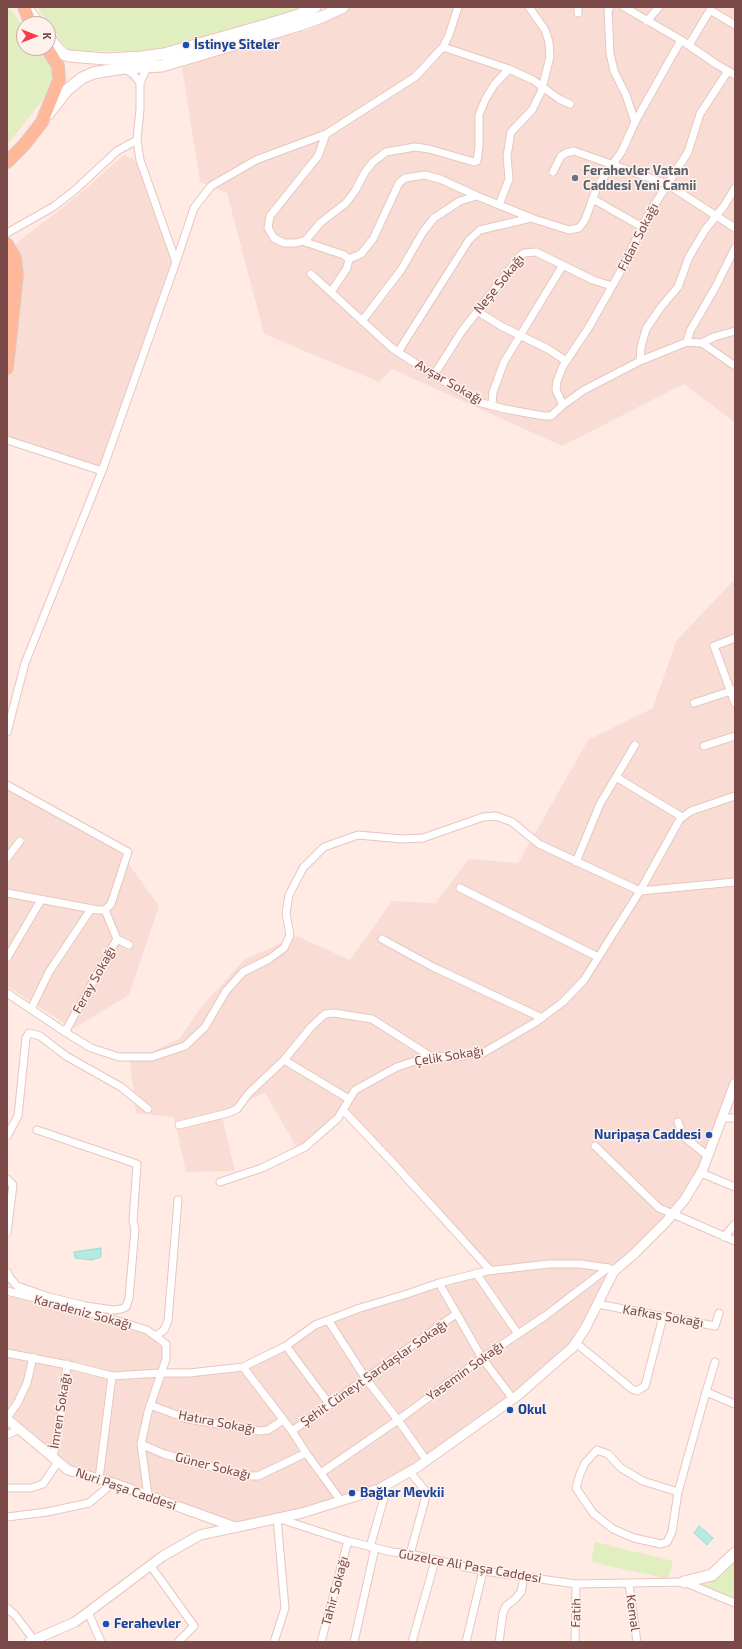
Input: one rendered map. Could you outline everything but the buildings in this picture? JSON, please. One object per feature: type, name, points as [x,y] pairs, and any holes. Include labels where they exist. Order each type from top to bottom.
[{"type":"main road","points":[[24,7],[32,16]]},
{"type":"main road","points":[[56,46],[69,56],[106,59],[164,54],[289,18],[315,7]]},
{"type":"main road","points":[[7,162],[24,145],[67,90],[82,78],[93,73],[124,68],[162,66],[300,25],[343,7]]},
{"type":"main road","points":[[42,122],[59,80],[58,66],[52,56]]},
{"type":"main road","points":[[7,156],[24,145]]},
{"type":"main road","points":[[7,244],[15,258],[16,280],[7,368]]},
{"type":"main road","points":[[7,266],[7,291]]},
{"type":"main road","points":[[684,1582],[712,1575],[735,1553]]},
{"type":"street","points":[[7,732],[25,663],[102,471],[194,208],[211,186],[256,160],[326,134],[415,76],[443,47],[450,35],[458,7]]},
{"type":"street","points":[[499,205],[509,179],[510,171],[507,156],[511,132],[532,110],[541,92],[550,57],[549,42],[545,30],[529,7]]},
{"type":"street","points":[[610,7],[608,11],[610,53],[614,71],[626,95],[635,122]]},
{"type":"street","points":[[624,7],[681,40],[732,73]]},
{"type":"street","points":[[647,21],[659,7]]},
{"type":"street","points":[[689,45],[707,9],[735,25]]},
{"type":"street","points":[[349,259],[361,254],[374,239],[399,183],[405,178],[425,175],[440,179],[531,218],[569,230],[579,228],[585,220],[597,187],[622,150],[635,122],[681,40]]},
{"type":"street","points":[[443,47],[509,69],[543,86],[559,99],[570,104]]},
{"type":"street","points":[[147,67],[140,83],[140,109],[136,140],[140,160],[176,262]]},
{"type":"street","points":[[124,68],[134,75],[140,83]]},
{"type":"street","points":[[326,134],[318,156],[270,216],[268,228],[274,238],[284,243],[296,243],[306,240],[320,223],[346,203],[355,191],[364,172],[372,162],[386,152],[415,147],[429,149],[474,162],[477,161],[479,147],[479,114],[484,100],[509,69]]},
{"type":"street","name":"Fidan Sokağı","points":[[563,405],[556,390],[557,381],[566,361],[589,327],[666,184],[688,152],[700,114],[732,73]]},
{"type":"street","points":[[7,234],[54,207],[75,190],[117,151],[136,140]]},
{"type":"street","points":[[553,172],[561,156],[574,151],[666,184],[735,228]]},
{"type":"street","points":[[640,361],[641,346],[646,329],[660,307],[678,287],[689,257],[704,230],[735,188]]},
{"type":"street","points":[[362,321],[401,270],[423,232],[434,218],[460,201],[477,196]]},
{"type":"street","points":[[593,199],[642,227]]},
{"type":"street","points":[[398,352],[469,240],[480,230],[531,218]]},
{"type":"street","points":[[302,241],[344,255],[349,259]]},
{"type":"street","points":[[687,342],[690,330],[715,288],[735,248]]},
{"type":"street","name":"Neşe Sokağı","points":[[434,375],[462,330],[520,256],[524,253],[536,252],[593,280],[612,286]]},
{"type":"street","points":[[331,292],[347,268],[349,259]]},
{"type":"street","points":[[492,406],[492,392],[504,362],[563,265]]},
{"type":"street","name":"Avşar Sokağı","points":[[311,274],[398,352],[478,402],[544,416],[551,416],[563,405],[584,390],[640,361],[687,342],[702,343]]},
{"type":"street","points":[[477,311],[501,326],[566,361]]},
{"type":"street","points":[[735,331],[714,337],[702,343],[735,366]]},
{"type":"street","points":[[7,440],[102,471]]},
{"type":"street","points":[[735,638],[714,646],[733,690],[735,703]]},
{"type":"street","points":[[694,703],[733,690]]},
{"type":"street","points":[[704,746],[735,736]]},
{"type":"street","points":[[576,862],[600,804],[635,745]]},
{"type":"street","points":[[616,777],[682,817],[691,810],[735,796]]},
{"type":"street","points":[[7,785],[128,852],[111,904],[105,910],[92,909],[7,893]]},
{"type":"street","points":[[7,993],[65,1032],[92,1048],[119,1057],[152,1057],[185,1046],[206,1027],[226,991],[243,972],[269,959],[284,948],[290,934],[286,913],[289,895],[303,868],[324,847],[358,835],[402,839],[423,838],[483,817],[496,816],[512,822],[539,844],[640,891],[735,882]]},
{"type":"street","name":"Çelik Sokağı","points":[[220,1182],[262,1168],[304,1147],[338,1118],[355,1090],[397,1067],[430,1056],[454,1057],[483,1053],[542,1018],[563,1002],[584,980],[640,891],[682,817]]},
{"type":"street","points":[[7,858],[20,841]]},
{"type":"street","points":[[460,888],[598,957]]},
{"type":"street","points":[[7,958],[41,900]]},
{"type":"street","points":[[31,1009],[49,972],[92,909]]},
{"type":"street","points":[[105,910],[117,939]]},
{"type":"street","name":"Feray Sokağı","points":[[65,1032],[117,939],[129,945]]},
{"type":"street","points":[[382,939],[432,967],[542,1018]]},
{"type":"street","points":[[179,1125],[228,1113],[237,1109],[249,1093],[284,1060],[310,1027],[325,1014],[334,1012],[372,1019],[430,1056]]},
{"type":"street","points":[[7,1136],[9,1128],[18,1116],[26,1038],[29,1033],[40,1036],[66,1056],[121,1087],[148,1109]]},
{"type":"street","points":[[284,1060],[349,1098]]},
{"type":"street","points":[[7,1608],[15,1615],[31,1641],[75,1622],[150,1565],[200,1535],[302,1513],[378,1489],[388,1484],[427,1461],[513,1399],[573,1347],[597,1304],[611,1270],[633,1255],[685,1199],[701,1172],[708,1156],[735,1083]]},
{"type":"street","points":[[343,1110],[396,1164],[490,1270]]},
{"type":"street","points":[[722,1118],[735,1118]]},
{"type":"street","points":[[678,1122],[682,1136],[708,1156]]},
{"type":"street","points":[[7,1272],[17,1286],[49,1297],[78,1304],[113,1310],[121,1309],[126,1306],[129,1298],[135,1229],[133,1221],[137,1164],[37,1130]]},
{"type":"street","points":[[595,1146],[659,1208],[735,1241]]},
{"type":"street","points":[[701,1172],[735,1186]]},
{"type":"street","points":[[7,1179],[13,1185],[7,1233]]},
{"type":"street","points":[[148,1496],[141,1444],[150,1405],[166,1360],[166,1344],[156,1336],[164,1330],[168,1321],[178,1200]]},
{"type":"street","points":[[724,1236],[735,1224]]},
{"type":"street","points":[[7,1353],[67,1364],[112,1376],[189,1373],[243,1367],[286,1346],[315,1325],[360,1308],[476,1273],[490,1270],[549,1264],[580,1264],[611,1270]]},
{"type":"street","name":"Yasemin Sokağı","points":[[321,1473],[398,1420],[482,1358],[546,1316],[611,1270]]},
{"type":"street","points":[[476,1273],[518,1334]]},
{"type":"street","points":[[439,1283],[482,1358],[513,1399]]},
{"type":"street","name":"Karadeniz Sokağı","points":[[7,1291],[76,1308],[147,1330],[156,1336]]},
{"type":"street","name":"Kafkas Sokağı","points":[[597,1304],[715,1326],[719,1313]]},
{"type":"street","name":"Şehit Cüneyt Sardaşlar Sokağı","points":[[292,1431],[456,1314]]},
{"type":"street","points":[[576,1343],[632,1389],[637,1391],[644,1386],[663,1317]]},
{"type":"street","points":[[328,1320],[366,1379],[398,1420],[427,1461]]},
{"type":"street","points":[[286,1346],[330,1405]]},
{"type":"street","points":[[7,1418],[18,1402],[27,1383],[33,1357]]},
{"type":"street","points":[[678,1492],[643,1481],[622,1468],[608,1454],[597,1450],[585,1463],[576,1488],[593,1513],[613,1529],[634,1538],[661,1544],[667,1542],[672,1532],[678,1492],[715,1362]]},
{"type":"street","name":"İmren Sokağı","points":[[56,1460],[67,1364]]},
{"type":"street","points":[[243,1367],[292,1431],[341,1501]]},
{"type":"street","points":[[99,1479],[112,1376]]},
{"type":"street","points":[[706,1392],[735,1404]]},
{"type":"street","name":"Hatıra Sokağı","points":[[150,1405],[188,1419],[260,1431],[268,1430],[283,1420]]},
{"type":"street","name":"Nuri Paşa Caddesi","points":[[7,1418],[68,1470],[113,1483],[236,1527]]},
{"type":"street","points":[[7,1435],[19,1429]]},
{"type":"street","name":"Güner Sokağı","points":[[141,1444],[164,1454],[245,1476],[258,1476],[306,1453]]},
{"type":"street","points":[[7,1488],[31,1488],[43,1484],[56,1460]]},
{"type":"street","points":[[410,1472],[424,1489],[426,1496],[410,1554]]},
{"type":"street","points":[[7,1517],[47,1512],[89,1503],[113,1483]]},
{"type":"street","points":[[354,1642],[372,1547],[388,1484]]},
{"type":"street","points":[[274,1642],[285,1608],[277,1518]]},
{"type":"street","name":"Güzelce Ali Paşa Caddesi","points":[[277,1518],[348,1541],[483,1571],[576,1584],[684,1582],[735,1603]]},
{"type":"street","name":"Tahir Sokağı","points":[[321,1642],[348,1541]]},
{"type":"street","points":[[412,1642],[435,1561]]},
{"type":"street","points":[[150,1565],[194,1626],[178,1642]]},
{"type":"street","points":[[466,1642],[483,1571]]},
{"type":"street","points":[[499,1642],[503,1613],[506,1606],[521,1592],[524,1577]]},
{"type":"street","name":"Fatih","points":[[575,1642],[576,1584]]},
{"type":"street","name":"Kemal","points":[[629,1584],[637,1642]]},
{"type":"street","points":[[88,1612],[101,1642]]},
{"type":"shaded area","points":[[351,7],[735,7],[735,423],[684,384],[562,446],[392,369],[379,382],[264,334],[227,193],[200,182],[182,68],[211,56],[308,30]]},
{"type":"shaded area","points":[[124,155],[137,160],[173,262],[99,466],[7,436],[7,379],[14,346],[13,246],[77,196]]},
{"type":"shaded area","points":[[735,579],[735,1083],[685,1199],[614,1271],[573,1347],[517,1396],[379,1489],[236,1527],[68,1470],[7,1419],[7,1291],[77,1308],[147,1330],[166,1344],[161,1373],[243,1367],[315,1325],[487,1270],[340,1113],[298,1150],[265,1093],[221,1112],[235,1171],[186,1172],[174,1117],[136,1113],[130,1062],[179,1039],[203,1005],[244,960],[297,936],[350,960],[392,901],[435,903],[469,859],[518,863],[588,740],[653,708],[676,641]]},
{"type":"shaded area","points":[[7,786],[114,844],[159,906],[129,995],[73,1029],[7,986]]},
{"type":"green space","points":[[7,7],[9,7],[16,17],[16,56],[44,56],[53,73],[44,98],[7,145]]},
{"type":"green space","points":[[37,7],[310,7],[154,52],[74,51],[66,48],[56,34],[56,16],[43,16]]},
{"type":"green space","points":[[595,1542],[673,1561],[668,1579],[591,1562]]},
{"type":"green space","points":[[735,1556],[735,1600],[697,1585],[697,1582]]},
{"type":"water","points":[[101,1248],[101,1257],[92,1260],[75,1258],[74,1252]]},
{"type":"water","points":[[699,1526],[713,1538],[707,1545],[694,1533]]},
{"type":"place","name":"İstinye Siteler","points":[[186,45]]},
{"type":"place","name":"Ferahevler Vatan Caddesi Yeni Camii","points":[[575,178]]},
{"type":"place","name":"Nuripaşa Caddesi","points":[[709,1135]]},
{"type":"place","name":"Okul","points":[[510,1410]]},
{"type":"place","name":"Bağlar Mevkii","points":[[352,1493]]},
{"type":"place","name":"Ferahevler","points":[[106,1624]]}]
